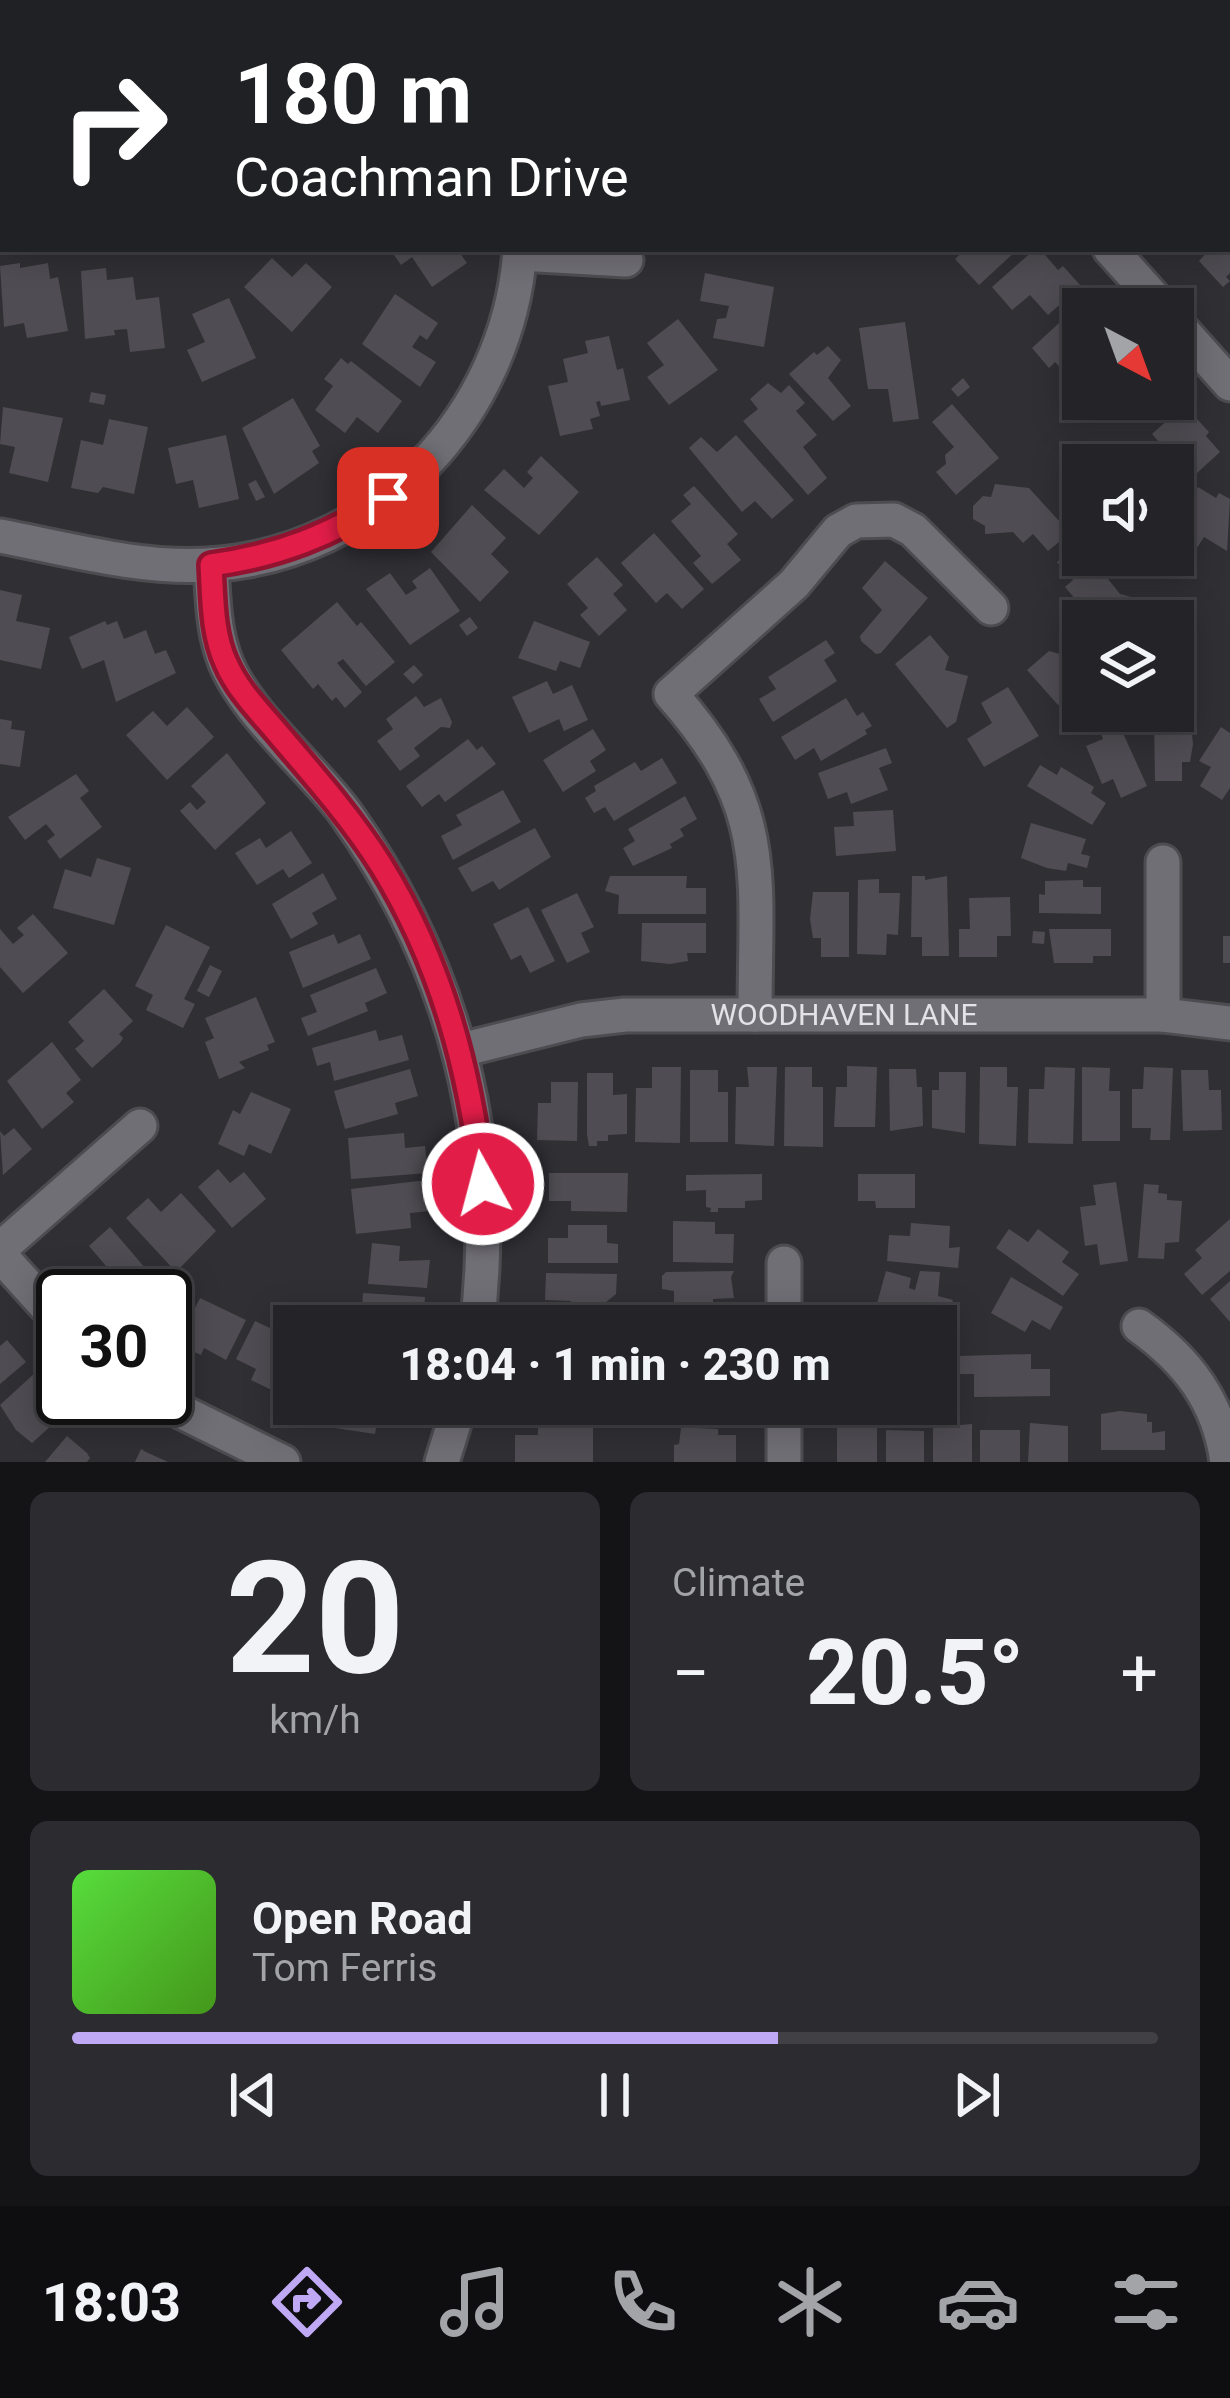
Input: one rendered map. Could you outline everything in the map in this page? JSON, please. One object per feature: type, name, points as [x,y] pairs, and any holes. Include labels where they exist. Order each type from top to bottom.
[{"type":"street","points":[[0,536],[124,560],[211,565],[257,559],[327,534],[388,498],[455,431],[498,353],[511,310],[520,252]]},
{"type":"street","points":[[532,252],[626,260]]},
{"type":"street","points":[[1114,252],[1145,288]]},
{"type":"street","points":[[1194,344],[1230,384]]},
{"type":"street","points":[[754,1015],[755,858],[747,815],[716,748],[671,694],[788,590],[838,531],[856,521],[875,518],[914,530],[991,608]]},
{"type":"street","points":[[211,565],[216,631],[231,673],[343,809],[382,866],[439,981],[461,1050],[475,1117],[483,1184],[479,1305]]},
{"type":"street","points":[[1163,862],[1163,1015]]},
{"type":"street","name":"WOODHAVEN LANE","points":[[461,1050],[581,1020],[625,1015],[1163,1015],[1230,1023]]},
{"type":"street","points":[[36,1294],[0,1252],[140,1126]]},
{"type":"street","points":[[784,1263],[784,1305]]},
{"type":"street","points":[[1139,1326],[1171,1349],[1195,1376],[1213,1407],[1227,1462]]},
{"type":"street","points":[[192,1417],[284,1462]]},
{"type":"street","points":[[442,1462],[453,1425]]},
{"type":"street","points":[[784,1425],[784,1462]]},
{"type":"building","points":[[392,252],[459,252],[467,263],[432,287],[412,257],[401,265]]},
{"type":"building","points":[[963,252],[1015,252],[979,285],[955,259]]},
{"type":"building","points":[[1032,252],[1043,252],[1058,270],[1063,266],[1081,286],[1062,288],[1062,303],[1048,315],[1030,295],[1012,310],[992,287]]},
{"type":"building","points":[[1207,252],[1230,252],[1226,277],[1230,281],[1223,287],[1199,261]]},
{"type":"building","points":[[272,258],[292,277],[306,263],[332,287],[292,332],[244,287]]},
{"type":"building","points":[[20,263],[20,268],[48,263],[50,279],[58,277],[68,331],[27,338],[24,323],[4,327],[0,266]]},
{"type":"building","points":[[106,268],[107,280],[133,277],[136,300],[159,297],[165,348],[130,352],[127,329],[85,339],[81,271]]},
{"type":"building","points":[[705,273],[774,287],[764,347],[713,338],[717,319],[726,318],[729,306],[700,301]]},
{"type":"building","points":[[395,294],[438,323],[427,340],[420,335],[412,347],[436,362],[420,387],[362,344]]},
{"type":"building","points":[[229,298],[256,358],[202,382],[187,350],[205,342],[192,314]]},
{"type":"building","points":[[678,319],[718,370],[669,405],[647,377],[664,365],[647,343]]},
{"type":"building","points":[[1062,320],[1062,369],[1055,362],[1049,368],[1032,348]]},
{"type":"building","points":[[905,322],[919,419],[893,422],[888,389],[868,389],[859,328]]},
{"type":"building","points":[[609,336],[630,400],[601,406],[596,402],[600,416],[590,419],[593,429],[560,436],[548,386],[568,382],[563,359],[588,353],[585,341]]},
{"type":"building","points":[[828,346],[841,360],[828,378],[851,406],[833,421],[789,374]]},
{"type":"building","points":[[341,358],[402,401],[378,433],[357,417],[345,433],[315,410],[333,386],[324,379]]},
{"type":"building","points":[[963,378],[970,387],[958,397],[951,389]]},
{"type":"building","points":[[768,383],[781,393],[789,385],[805,403],[796,411],[817,435],[803,447],[827,478],[808,495],[743,421],[758,409],[750,399]]},
{"type":"building","points":[[91,392],[106,395],[104,405],[89,402]]},
{"type":"building","points":[[293,398],[320,446],[312,451],[319,463],[274,494],[242,428]]},
{"type":"building","points":[[952,404],[999,458],[956,495],[936,472],[954,447],[932,422]]},
{"type":"building","points":[[3,407],[63,418],[48,482],[9,473],[15,447],[0,444]]},
{"type":"building","points":[[1194,416],[1220,452],[1194,476],[1194,444],[1161,444],[1152,434],[1167,420],[1194,420]]},
{"type":"building","points":[[109,419],[148,427],[134,494],[103,487],[98,493],[71,488],[81,440],[103,445]]},
{"type":"building","points":[[226,435],[239,499],[199,508],[193,480],[176,484],[168,448]]},
{"type":"building","points":[[736,435],[794,500],[772,519],[755,501],[742,512],[689,448],[701,437],[717,452]]},
{"type":"building","points":[[541,456],[579,492],[539,535],[484,490],[504,469],[524,488],[533,478],[527,472]]},
{"type":"building","points":[[256,480],[265,497],[256,501],[248,484]]},
{"type":"building","points":[[995,484],[1029,488],[1062,524],[1062,540],[1048,551],[1033,534],[1023,543],[1013,532],[985,534],[985,526],[973,519],[973,506],[983,496],[991,497]]},
{"type":"building","points":[[694,486],[738,534],[727,544],[741,560],[712,584],[693,563],[701,556],[671,521],[691,504],[683,495]]},
{"type":"building","points":[[1198,487],[1216,498],[1219,493],[1230,499],[1227,551],[1204,537],[1194,552],[1194,493]]},
{"type":"building","points":[[472,505],[506,538],[491,554],[509,572],[480,602],[431,552]]},
{"type":"building","points":[[654,533],[704,589],[682,609],[667,593],[656,603],[621,563]]},
{"type":"building","points":[[597,557],[623,585],[613,594],[627,610],[599,636],[580,615],[588,608],[567,584]]},
{"type":"building","points":[[885,561],[928,598],[876,654],[860,636],[882,610],[862,588]]},
{"type":"building","points":[[430,568],[460,611],[410,645],[366,589],[390,573],[406,595],[417,588],[412,581]]},
{"type":"building","points":[[1069,576],[1106,576],[1130,600],[1076,600],[1065,587],[1073,580]]},
{"type":"building","points":[[0,590],[22,595],[16,621],[50,628],[41,669],[0,660]]},
{"type":"building","points":[[337,602],[395,662],[366,686],[343,659],[337,663],[362,692],[345,708],[318,684],[313,689],[281,650]]},
{"type":"building","points":[[470,617],[478,628],[467,636],[459,625]]},
{"type":"building","points":[[105,621],[107,625],[117,621],[124,639],[146,630],[155,654],[166,650],[176,673],[116,702],[104,660],[82,669],[69,637]]},
{"type":"building","points":[[534,621],[590,642],[580,668],[560,661],[556,671],[518,658]]},
{"type":"building","points":[[930,635],[949,657],[945,670],[968,676],[956,722],[947,728],[895,664]]},
{"type":"building","points":[[826,640],[835,653],[824,660],[837,681],[773,722],[759,699],[776,689],[768,677]]},
{"type":"building","points":[[1049,651],[1062,655],[1062,702],[1058,705],[1027,670]]},
{"type":"building","points":[[414,665],[423,675],[413,684],[403,674]]},
{"type":"building","points":[[547,681],[553,694],[572,685],[588,720],[564,731],[559,719],[529,733],[512,697]]},
{"type":"building","points":[[1008,687],[1039,736],[984,767],[967,739],[992,723],[981,703]]},
{"type":"building","points":[[416,696],[424,707],[441,698],[452,722],[450,728],[441,727],[414,748],[420,756],[400,771],[377,741],[393,729],[386,719]]},
{"type":"building","points":[[846,698],[857,716],[863,712],[872,726],[865,730],[867,734],[821,761],[814,748],[795,760],[781,737]]},
{"type":"building","points":[[187,707],[214,737],[167,780],[126,735],[153,711],[167,726]]},
{"type":"building","points":[[0,719],[12,721],[11,729],[25,731],[20,767],[0,764]]},
{"type":"building","points":[[1221,727],[1230,733],[1230,788],[1222,800],[1200,786],[1211,767],[1199,761]]},
{"type":"building","points":[[593,729],[606,750],[590,761],[596,771],[563,792],[543,760]]},
{"type":"building","points":[[1100,732],[1122,732],[1147,786],[1121,798],[1113,779],[1102,784],[1086,746],[1103,739]]},
{"type":"building","points":[[1154,732],[1192,732],[1190,762],[1182,762],[1182,781],[1155,781]]},
{"type":"building","points":[[468,739],[477,750],[482,746],[496,764],[445,802],[439,794],[422,807],[406,786]]},
{"type":"building","points":[[886,748],[892,763],[879,768],[888,790],[851,804],[847,792],[828,799],[818,773]]},
{"type":"building","points":[[227,753],[266,803],[215,850],[180,811],[190,802],[197,810],[206,802],[191,786]]},
{"type":"building","points":[[662,758],[677,783],[614,821],[605,807],[594,813],[585,798],[596,791],[594,786],[635,762],[641,771]]},
{"type":"building","points":[[1040,765],[1057,775],[1061,767],[1094,787],[1091,793],[1106,803],[1092,825],[1027,786]]},
{"type":"building","points":[[76,774],[89,791],[80,798],[102,827],[60,859],[47,841],[55,835],[46,824],[25,840],[8,817]]},
{"type":"building","points":[[503,790],[521,822],[453,860],[441,836],[462,825],[456,815]]},
{"type":"building","points":[[685,796],[697,819],[680,829],[684,836],[670,844],[672,848],[633,866],[623,848],[635,841],[628,829]]},
{"type":"building","points":[[893,810],[896,851],[836,856],[834,827],[854,826],[853,812]]},
{"type":"building","points":[[1031,823],[1086,839],[1081,854],[1090,856],[1087,868],[1068,863],[1066,871],[1021,858]]},
{"type":"building","points":[[535,828],[551,857],[499,890],[493,881],[472,892],[458,868]]},
{"type":"building","points":[[291,831],[312,863],[289,878],[283,869],[257,885],[235,853],[260,838],[266,848]]},
{"type":"building","points":[[97,858],[131,868],[114,925],[53,908],[65,869],[91,877]]},
{"type":"building","points":[[323,873],[337,899],[312,913],[318,924],[291,939],[272,904]]},
{"type":"building","points":[[610,876],[687,876],[686,888],[706,888],[706,914],[618,914],[619,895],[605,891]]},
{"type":"building","points":[[912,876],[925,876],[925,880],[947,876],[949,956],[922,956],[922,937],[911,937]]},
{"type":"building","points":[[879,879],[879,893],[900,893],[898,935],[887,934],[886,955],[857,954],[858,880]]},
{"type":"building","points":[[1083,880],[1083,887],[1101,887],[1101,914],[1039,913],[1045,881]]},
{"type":"building","points":[[813,892],[849,892],[849,957],[821,957],[821,938],[813,938],[810,919]]},
{"type":"building","points":[[577,893],[594,927],[581,933],[590,952],[567,963],[541,910]]},
{"type":"building","points":[[1010,897],[1011,936],[997,936],[997,957],[959,957],[959,929],[970,929],[969,898]]},
{"type":"building","points":[[528,907],[555,961],[530,973],[521,955],[511,960],[493,924]]},
{"type":"building","points":[[33,914],[68,953],[23,993],[0,967],[0,929],[13,944],[24,935],[17,928]]},
{"type":"building","points":[[642,923],[706,923],[706,953],[687,953],[688,961],[670,964],[641,961]]},
{"type":"building","points":[[166,925],[210,947],[184,999],[195,1004],[183,1028],[146,1010],[153,995],[135,986]]},
{"type":"building","points":[[1049,929],[1111,929],[1111,956],[1093,956],[1093,963],[1054,963]]},
{"type":"building","points":[[1033,931],[1045,932],[1044,944],[1032,943]]},
{"type":"building","points":[[334,934],[338,944],[360,934],[371,959],[303,988],[289,952]]},
{"type":"building","points":[[1223,936],[1230,936],[1230,963],[1223,963]]},
{"type":"building","points":[[210,965],[222,971],[209,997],[197,991]]},
{"type":"building","points":[[376,968],[387,993],[365,1003],[368,1011],[308,1036],[301,1018],[317,1012],[310,995]]},
{"type":"building","points":[[104,989],[133,1021],[119,1034],[120,1043],[92,1068],[75,1049],[84,1041],[68,1022]]},
{"type":"building","points":[[256,997],[275,1042],[267,1045],[269,1050],[239,1062],[245,1068],[219,1079],[205,1042],[214,1038],[205,1018]]},
{"type":"building","points":[[376,1030],[379,1041],[402,1035],[409,1060],[334,1081],[330,1062],[317,1066],[312,1048]]},
{"type":"building","points":[[52,1042],[81,1080],[66,1093],[74,1102],[42,1129],[7,1081]]},
{"type":"building","points":[[847,1066],[877,1067],[875,1127],[834,1127],[836,1087],[847,1087]]},
{"type":"building","points":[[652,1067],[681,1067],[680,1143],[635,1142],[636,1088],[652,1088]]},
{"type":"building","points":[[747,1067],[777,1067],[774,1146],[735,1144],[736,1087],[749,1087]]},
{"type":"building","points":[[785,1067],[812,1067],[812,1087],[823,1087],[823,1147],[784,1146]]},
{"type":"building","points":[[980,1067],[1007,1067],[1007,1087],[1018,1087],[1016,1146],[979,1144]]},
{"type":"building","points":[[1045,1067],[1075,1068],[1073,1144],[1028,1143],[1029,1089],[1044,1089]]},
{"type":"building","points":[[1082,1067],[1110,1068],[1109,1091],[1120,1091],[1120,1141],[1082,1141]]},
{"type":"building","points":[[1144,1067],[1173,1068],[1170,1140],[1150,1140],[1151,1128],[1132,1128],[1132,1089],[1143,1089]]},
{"type":"building","points":[[410,1069],[418,1096],[395,1103],[398,1114],[345,1129],[334,1091]]},
{"type":"building","points":[[889,1069],[916,1069],[917,1087],[922,1087],[923,1126],[890,1131]]},
{"type":"building","points":[[690,1070],[718,1070],[718,1092],[728,1092],[728,1142],[690,1142]]},
{"type":"building","points":[[1181,1070],[1208,1070],[1209,1090],[1221,1090],[1222,1130],[1183,1131]]},
{"type":"building","points":[[939,1072],[966,1072],[965,1133],[932,1128],[932,1090],[939,1090]]},
{"type":"building","points":[[587,1073],[613,1073],[613,1095],[627,1094],[627,1134],[608,1135],[608,1141],[597,1141],[597,1146],[589,1146],[587,1134]]},
{"type":"building","points":[[551,1082],[578,1082],[577,1141],[537,1140],[538,1103],[551,1103]]},
{"type":"building","points":[[251,1092],[291,1109],[271,1154],[249,1144],[244,1156],[218,1144],[233,1110],[240,1114]]},
{"type":"building","points":[[14,1128],[32,1149],[3,1175],[0,1131],[4,1136]]},
{"type":"building","points":[[404,1133],[405,1148],[425,1146],[428,1173],[351,1179],[348,1138]]},
{"type":"building","points":[[218,1169],[230,1183],[244,1172],[266,1199],[232,1228],[198,1187]]},
{"type":"building","points":[[549,1173],[628,1173],[627,1212],[571,1211],[571,1201],[549,1201]]},
{"type":"building","points":[[762,1174],[762,1200],[745,1201],[745,1208],[710,1212],[706,1190],[686,1191],[686,1175]]},
{"type":"building","points":[[858,1174],[915,1174],[915,1208],[876,1208],[875,1201],[858,1201]]},
{"type":"building","points":[[427,1180],[431,1211],[410,1213],[411,1228],[356,1234],[351,1189]]},
{"type":"building","points":[[1116,1182],[1128,1261],[1100,1265],[1097,1244],[1085,1246],[1080,1207],[1096,1205],[1093,1185]]},
{"type":"building","points":[[1144,1184],[1159,1185],[1158,1193],[1167,1194],[1167,1200],[1182,1201],[1179,1242],[1165,1243],[1164,1259],[1138,1258]]},
{"type":"building","points":[[181,1193],[216,1231],[179,1269],[173,1269],[126,1218],[148,1198],[161,1212]]},
{"type":"building","points":[[1230,1219],[1230,1271],[1202,1295],[1184,1274],[1202,1258],[1195,1250]]},
{"type":"building","points":[[673,1221],[715,1222],[715,1234],[734,1234],[733,1263],[673,1262]]},
{"type":"building","points":[[911,1223],[950,1226],[949,1248],[960,1247],[958,1268],[887,1261],[889,1235],[910,1236]]},
{"type":"building","points":[[568,1225],[607,1225],[607,1243],[618,1244],[618,1263],[548,1263],[548,1238],[568,1238]]},
{"type":"building","points":[[110,1227],[146,1269],[102,1269],[106,1266],[89,1246]]},
{"type":"building","points":[[1009,1229],[1028,1242],[1038,1229],[1069,1252],[1062,1262],[1079,1274],[1063,1296],[996,1248]]},
{"type":"building","points":[[372,1243],[400,1246],[399,1261],[430,1260],[427,1288],[368,1284]]},
{"type":"building","points":[[734,1271],[734,1298],[713,1299],[713,1305],[674,1305],[674,1291],[662,1289],[666,1272]]},
{"type":"building","points":[[886,1271],[911,1278],[909,1288],[915,1290],[920,1271],[940,1272],[938,1296],[953,1300],[951,1305],[877,1305]]},
{"type":"building","points":[[546,1273],[617,1274],[616,1294],[605,1305],[545,1300]]},
{"type":"building","points":[[1011,1277],[1063,1307],[1050,1330],[1032,1320],[1025,1332],[991,1313]]},
{"type":"building","points":[[1230,1281],[1230,1322],[1210,1299]]},
{"type":"building","points":[[363,1293],[425,1297],[424,1305],[362,1305]]},
{"type":"building","points":[[200,1298],[246,1320],[226,1360],[204,1348],[201,1355],[192,1351],[192,1314]]},
{"type":"building","points":[[255,1321],[270,1328],[273,1322],[273,1391],[251,1380],[256,1369],[236,1359]]},
{"type":"building","points":[[7,1340],[26,1362],[0,1384],[0,1346]]},
{"type":"building","points":[[1031,1354],[1031,1369],[1050,1369],[1050,1396],[974,1397],[974,1374],[959,1374],[959,1356]]},
{"type":"building","points":[[36,1372],[36,1425],[52,1425],[32,1443],[16,1430],[0,1405]]},
{"type":"building","points":[[1101,1414],[1147,1414],[1152,1433],[1165,1431],[1165,1450],[1101,1450]]},
{"type":"building","points":[[1030,1423],[1068,1426],[1068,1462],[1028,1462]]},
{"type":"building","points":[[972,1424],[972,1462],[933,1462],[933,1426]]},
{"type":"building","points":[[335,1425],[376,1425],[375,1434]]},
{"type":"building","points":[[538,1425],[593,1425],[593,1462],[515,1462],[515,1435],[538,1435]]},
{"type":"building","points":[[681,1425],[718,1429],[718,1435],[736,1435],[736,1462],[674,1462],[674,1445],[679,1444]]},
{"type":"building","points":[[837,1425],[877,1426],[877,1462],[837,1462]]},
{"type":"building","points":[[886,1430],[924,1431],[924,1462],[886,1462]]},
{"type":"building","points":[[980,1430],[1020,1430],[1020,1462],[980,1462]]},
{"type":"building","points":[[67,1436],[87,1453],[87,1462],[45,1462]]},
{"type":"building","points":[[141,1449],[146,1452],[168,1462],[135,1462]]},
{"type":"route","points":[[388,498],[306,544],[257,559],[211,565],[216,631],[238,686],[343,809],[411,917],[439,981],[461,1050],[483,1184]]}]
